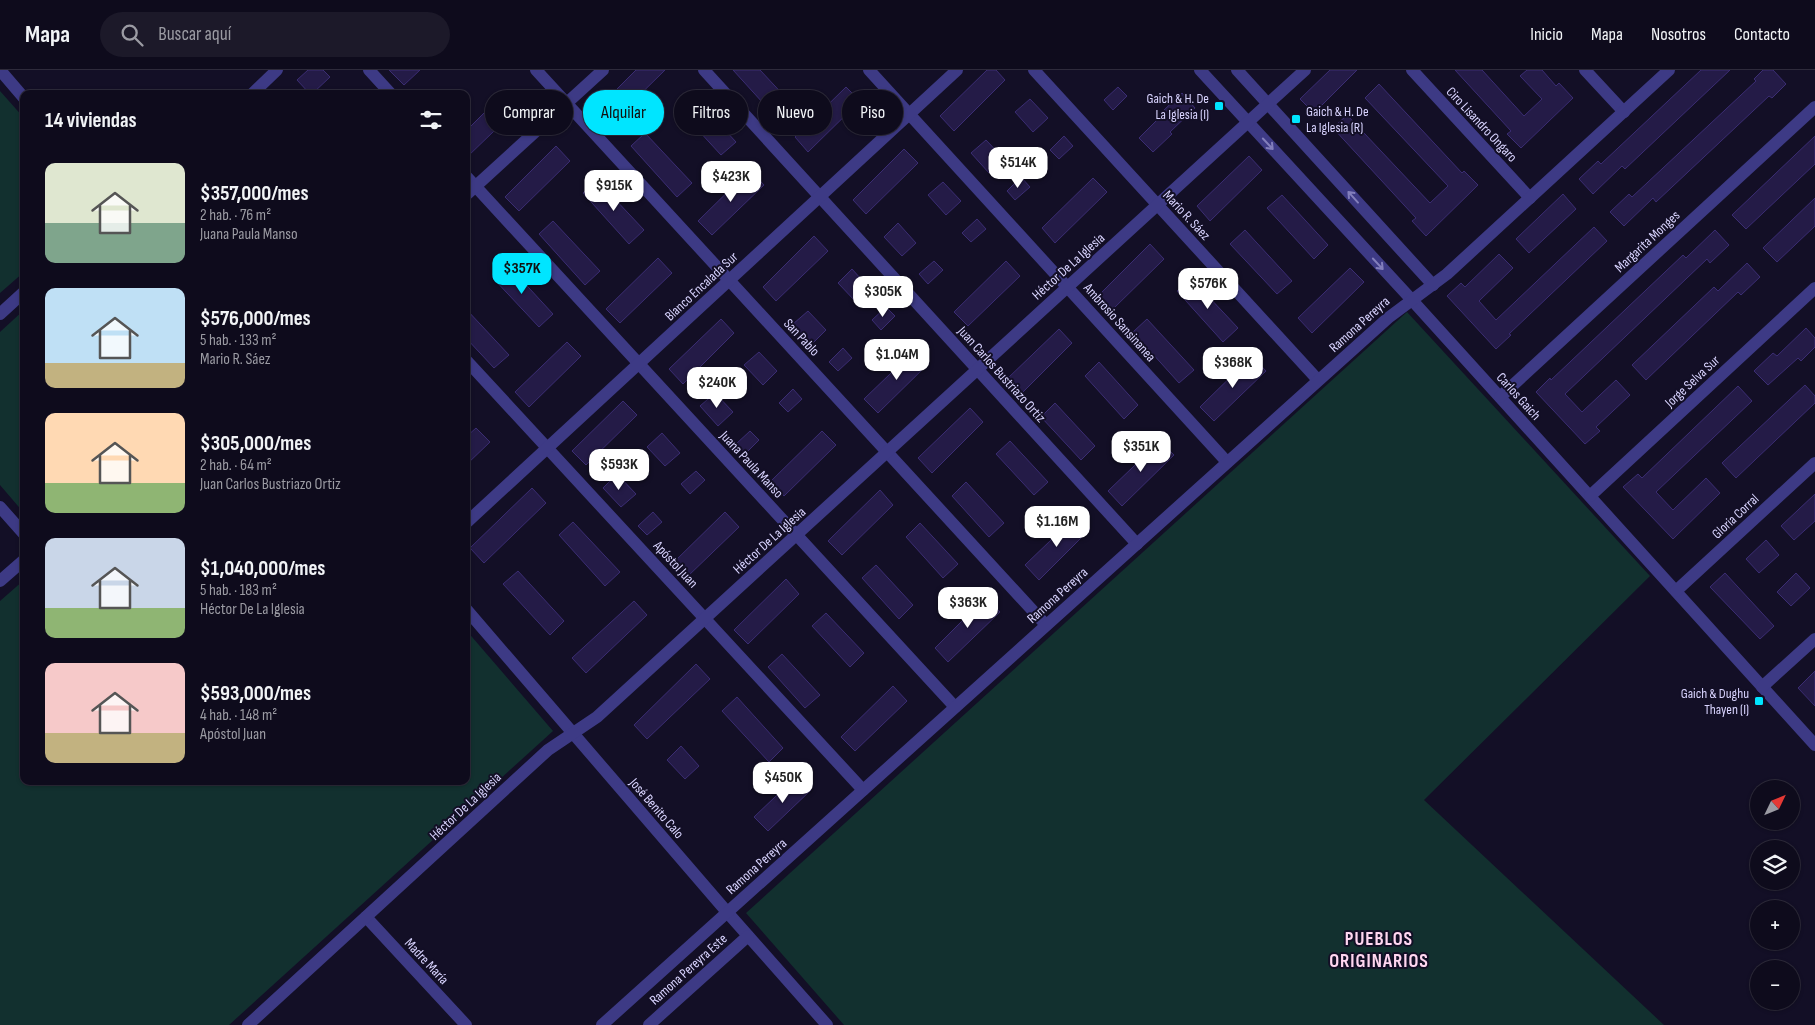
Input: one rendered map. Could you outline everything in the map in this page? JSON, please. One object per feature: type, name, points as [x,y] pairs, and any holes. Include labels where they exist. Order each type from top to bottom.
[{"type":"street","points":[[0,70],[20,93]]},
{"type":"street","points":[[256,90],[277,70]]},
{"type":"street","points":[[369,70],[387,90]]},
{"type":"street","name":"San Pablo","points":[[536,70],[555,90]]},
{"type":"street","points":[[573,97],[602,70]]},
{"type":"street","name":"Juan Carlos Bustriazo Ortiz","points":[[704,70],[1136,544]]},
{"type":"street","name":"Ambrosio Sansinanea","points":[[869,70],[1227,462]]},
{"type":"street","name":"Blanco Encalada Sur","points":[[470,519],[957,70]]},
{"type":"street","name":"Mario R. Sáez","points":[[1034,70],[1318,380]]},
{"type":"street","name":"Carlos Gaich","points":[[1200,70],[1411,299],[1815,744]]},
{"type":"street","points":[[1237,70],[1433,284]]},
{"type":"street","name":"Héctor De La Iglesia","points":[[248,1025],[548,750],[597,717],[1305,70]]},
{"type":"street","name":"Ciro Lisandro Ongaro","points":[[1412,70],[1530,198]]},
{"type":"street","points":[[1586,70],[1624,112]]},
{"type":"street","name":"Ramona Pereyra","points":[[602,1025],[1318,380],[1411,299],[1447,274],[1669,70]]},
{"type":"street","name":"Margarita Monges","points":[[1500,398],[1815,108]]},
{"type":"street","name":"San Pablo","points":[[573,110],[1046,625]]},
{"type":"street","points":[[470,191],[532,135]]},
{"type":"street","name":"Juana Paula Manso","points":[[470,180],[955,708]]},
{"type":"street","name":"Jorge Selva Sur","points":[[1590,496],[1815,288]]},
{"type":"street","points":[[0,314],[20,296]]},
{"type":"street","name":"Apóstol Juan","points":[[470,364],[863,790]]},
{"type":"street","name":"Gloria Corral","points":[[1676,591],[1815,463]]},
{"type":"street","points":[[0,507],[20,530]]},
{"type":"street","points":[[0,581],[20,564]]},
{"type":"street","name":"José Benito Calo","points":[[470,614],[827,1025]]},
{"type":"street","points":[[1762,687],[1815,638]]},
{"type":"street","name":"Madre María","points":[[366,917],[466,1025]]},
{"type":"street","name":"Ramona Pereyra Este","points":[[649,1025],[748,936]]},
{"type":"green space","points":[[0,91],[20,114],[20,276],[0,293]]},
{"type":"green space","points":[[1407,312],[1650,576],[1424,800],[1664,1025],[844,1025],[746,913]]},
{"type":"green space","points":[[20,314],[20,508],[0,485],[0,332]]},
{"type":"green space","points":[[20,584],[20,785],[470,785],[470,635],[553,731],[229,1025],[0,1025],[0,601]]},
{"type":"building","points":[[308,70],[323,70],[330,77],[316,90],[306,90],[297,80]]},
{"type":"building","points":[[389,70],[420,70],[404,85]]},
{"type":"building","points":[[636,70],[665,70],[645,90],[616,90]]},
{"type":"building","points":[[733,70],[760,70],[779,90],[758,90],[758,98]]},
{"type":"building","points":[[987,70],[996,70],[1005,80],[954,131],[940,116]]},
{"type":"building","points":[[1330,70],[1357,70],[1314,113],[1300,99]]},
{"type":"building","points":[[1455,70],[1482,70],[1524,116],[1542,99],[1520,76],[1527,70],[1542,70],[1556,86],[1559,83],[1573,98],[1521,148],[1507,134],[1511,131]]},
{"type":"building","points":[[1701,70],[1730,70],[1625,169],[1622,166],[1593,194],[1579,179],[1598,161],[1601,164]]},
{"type":"building","points":[[1763,70],[1773,70],[1786,84],[1772,98],[1769,96],[1656,202],[1653,198],[1624,226],[1610,212],[1629,194],[1632,197],[1756,81],[1754,79]]},
{"type":"building","points":[[1379,84],[1462,173],[1464,171],[1478,185],[1426,236],[1412,221],[1416,218],[1333,128],[1347,115],[1430,203],[1448,186],[1365,98]]},
{"type":"building","points":[[1118,87],[1127,96],[1113,110],[1104,100]]},
{"type":"building","points":[[842,91],[842,119],[832,128],[832,101]]},
{"type":"building","points":[[1182,93],[1195,108],[1170,132],[1172,134],[1153,152],[1139,138]]},
{"type":"building","points":[[1030,99],[1048,118],[1033,132],[1015,112]]},
{"type":"building","points":[[485,112],[485,135],[490,135],[470,154],[470,127]]},
{"type":"building","points":[[643,135],[647,135],[692,183],[677,197],[631,146]]},
{"type":"building","points":[[703,135],[730,135],[736,142],[721,155]]},
{"type":"building","points":[[797,135],[825,135],[808,152],[795,137]]},
{"type":"building","points":[[1064,136],[1073,146],[1059,159],[1050,150]]},
{"type":"building","points":[[1815,136],[1815,164],[1746,229],[1732,215]]},
{"type":"building","points":[[986,140],[1004,159],[989,173],[971,153]]},
{"type":"building","points":[[556,146],[570,161],[519,211],[505,197]]},
{"type":"building","points":[[904,149],[918,163],[866,214],[853,200]]},
{"type":"building","points":[[1249,156],[1262,170],[1210,221],[1197,206]]},
{"type":"building","points":[[750,170],[764,185],[712,235],[698,221]]},
{"type":"building","points":[[1021,177],[1030,187],[1015,200],[1007,191]]},
{"type":"building","points":[[1093,178],[1107,192],[1055,243],[1042,228]]},
{"type":"building","points":[[597,180],[644,230],[629,244],[583,193]]},
{"type":"building","points":[[943,182],[961,201],[946,215],[928,195]]},
{"type":"building","points":[[1563,194],[1576,209],[1529,253],[1516,239]]},
{"type":"building","points":[[1282,195],[1328,245],[1314,259],[1267,208]]},
{"type":"building","points":[[1815,198],[1815,226],[1777,262],[1763,248]]},
{"type":"building","points":[[977,219],[986,229],[971,242],[962,233]]},
{"type":"building","points":[[553,221],[600,271],[585,285],[539,234]]},
{"type":"building","points":[[898,223],[916,243],[902,256],[884,237]]},
{"type":"building","points":[[1594,227],[1607,241],[1509,334],[1511,335],[1496,349],[1447,296],[1461,283],[1465,287],[1499,254],[1513,268],[1479,301],[1496,320]]},
{"type":"building","points":[[1245,230],[1292,281],[1277,294],[1230,244]]},
{"type":"building","points":[[1715,230],[1729,245],[1710,263],[1707,259],[1565,394],[1582,412],[1616,380],[1630,395],[1596,427],[1600,431],[1585,444],[1536,392],[1683,255],[1686,258]]},
{"type":"building","points":[[814,236],[828,251],[776,301],[763,287]]},
{"type":"building","points":[[1150,244],[1164,259],[1113,309],[1099,295]]},
{"type":"building","points":[[658,258],[672,273],[620,323],[606,309]]},
{"type":"building","points":[[934,261],[943,270],[928,284],[919,274]]},
{"type":"building","points":[[1006,261],[1020,276],[968,326],[954,312]]},
{"type":"building","points":[[506,263],[553,314],[539,327],[492,277]]},
{"type":"building","points":[[1747,263],[1760,277],[1741,295],[1738,292],[1646,380],[1632,365],[1714,287],[1718,291]]},
{"type":"building","points":[[1350,268],[1364,282],[1312,333],[1298,318]]},
{"type":"building","points":[[852,269],[870,289],[856,302],[838,283]]},
{"type":"building","points":[[1191,278],[1238,328],[1223,342],[1177,291]]},
{"type":"building","points":[[886,307],[895,316],[881,330],[872,320]]},
{"type":"building","points":[[808,311],[826,330],[812,344],[793,324]]},
{"type":"building","points":[[470,313],[509,355],[494,368],[470,342]]},
{"type":"building","points":[[721,319],[734,333],[683,384],[669,369]]},
{"type":"building","points":[[1147,319],[1194,370],[1179,383],[1133,332]]},
{"type":"building","points":[[1806,328],[1815,338],[1815,347],[1801,361],[1798,358],[1768,385],[1754,371],[1773,353],[1777,356]]},
{"type":"building","points":[[1059,329],[1072,343],[1021,394],[1007,379]]},
{"type":"building","points":[[567,342],[581,356],[529,407],[515,392]]},
{"type":"building","points":[[843,348],[852,358],[838,371],[829,362]]},
{"type":"building","points":[[916,349],[929,363],[878,413],[864,399]]},
{"type":"building","points":[[759,352],[777,371],[763,385],[744,365]]},
{"type":"building","points":[[1252,356],[1266,371],[1214,421],[1200,407]]},
{"type":"building","points":[[1099,362],[1138,405],[1124,419],[1085,376]]},
{"type":"building","points":[[1805,385],[1815,396],[1815,403],[1736,478],[1722,463]]},
{"type":"building","points":[[1738,386],[1752,401],[1656,492],[1673,510],[1706,478],[1720,493],[1673,539],[1623,487],[1638,474],[1642,478]]},
{"type":"building","points":[[793,389],[802,399],[788,412],[779,403]]},
{"type":"building","points":[[715,393],[733,412],[718,426],[700,406]]},
{"type":"building","points":[[623,401],[637,415],[586,465],[572,451]]},
{"type":"building","points":[[1055,403],[1095,446],[1081,460],[1041,417]]},
{"type":"building","points":[[970,408],[983,422],[932,473],[918,458]]},
{"type":"building","points":[[476,428],[490,442],[470,461],[470,433]]},
{"type":"building","points":[[750,431],[759,440],[745,454],[736,444]]},
{"type":"building","points":[[822,431],[836,445],[784,496],[771,481]]},
{"type":"building","points":[[662,433],[680,453],[665,466],[647,447]]},
{"type":"building","points":[[1010,441],[1048,482],[1034,495],[996,454]]},
{"type":"building","points":[[1160,441],[1174,455],[1122,506],[1108,491]]},
{"type":"building","points":[[696,471],[705,480],[690,494],[681,484]]},
{"type":"building","points":[[617,474],[636,494],[621,507],[603,488]]},
{"type":"building","points":[[966,482],[1004,523],[989,537],[952,496]]},
{"type":"building","points":[[532,488],[546,503],[484,563],[470,548]]},
{"type":"building","points":[[880,490],[893,505],[842,555],[828,541]]},
{"type":"building","points":[[1815,494],[1815,521],[1794,540],[1781,526]]},
{"type":"building","points":[[653,512],[662,522],[647,535],[638,526]]},
{"type":"building","points":[[725,512],[739,527],[687,577],[673,563]]},
{"type":"building","points":[[1077,515],[1090,529],[1039,580],[1025,565]]},
{"type":"building","points":[[573,522],[620,572],[605,586],[559,535]]},
{"type":"building","points":[[920,523],[958,564],[943,578],[906,537]]},
{"type":"building","points":[[1766,540],[1779,555],[1759,573],[1746,559]]},
{"type":"building","points":[[876,565],[913,605],[899,619],[862,578]]},
{"type":"building","points":[[518,571],[564,621],[550,635],[503,584]]},
{"type":"building","points":[[1725,573],[1774,626],[1760,639],[1710,587]]},
{"type":"building","points":[[1796,573],[1810,588],[1791,606],[1777,592]]},
{"type":"building","points":[[786,579],[799,594],[748,644],[734,630]]},
{"type":"building","points":[[986,597],[1000,612],[948,662],[935,648]]},
{"type":"building","points":[[634,601],[647,615],[586,673],[572,658]]},
{"type":"building","points":[[826,613],[864,653],[850,667],[812,626]]},
{"type":"building","points":[[782,654],[820,695],[805,708],[768,667]]},
{"type":"building","points":[[696,664],[710,679],[647,739],[634,725]]},
{"type":"building","points":[[1815,671],[1815,706],[1798,688]]},
{"type":"building","points":[[893,686],[907,701],[855,751],[841,737]]},
{"type":"building","points":[[737,697],[783,748],[769,762],[722,711]]},
{"type":"building","points":[[681,746],[699,766],[685,779],[667,760]]},
{"type":"building","points":[[797,776],[811,790],[768,831],[754,817]]},
{"type":"place","name":"Gaich & H. De La Iglesia (I)","points":[[1219,106]]},
{"type":"place","name":"Gaich & H. De La Iglesia (R)","points":[[1296,119]]},
{"type":"place","name":"Gaich & Dughu Thayen (I)","points":[[1759,701]]},
{"type":"district","name":"PUEBLOS ORIGINARIOS","points":[[1379,949]]}]
